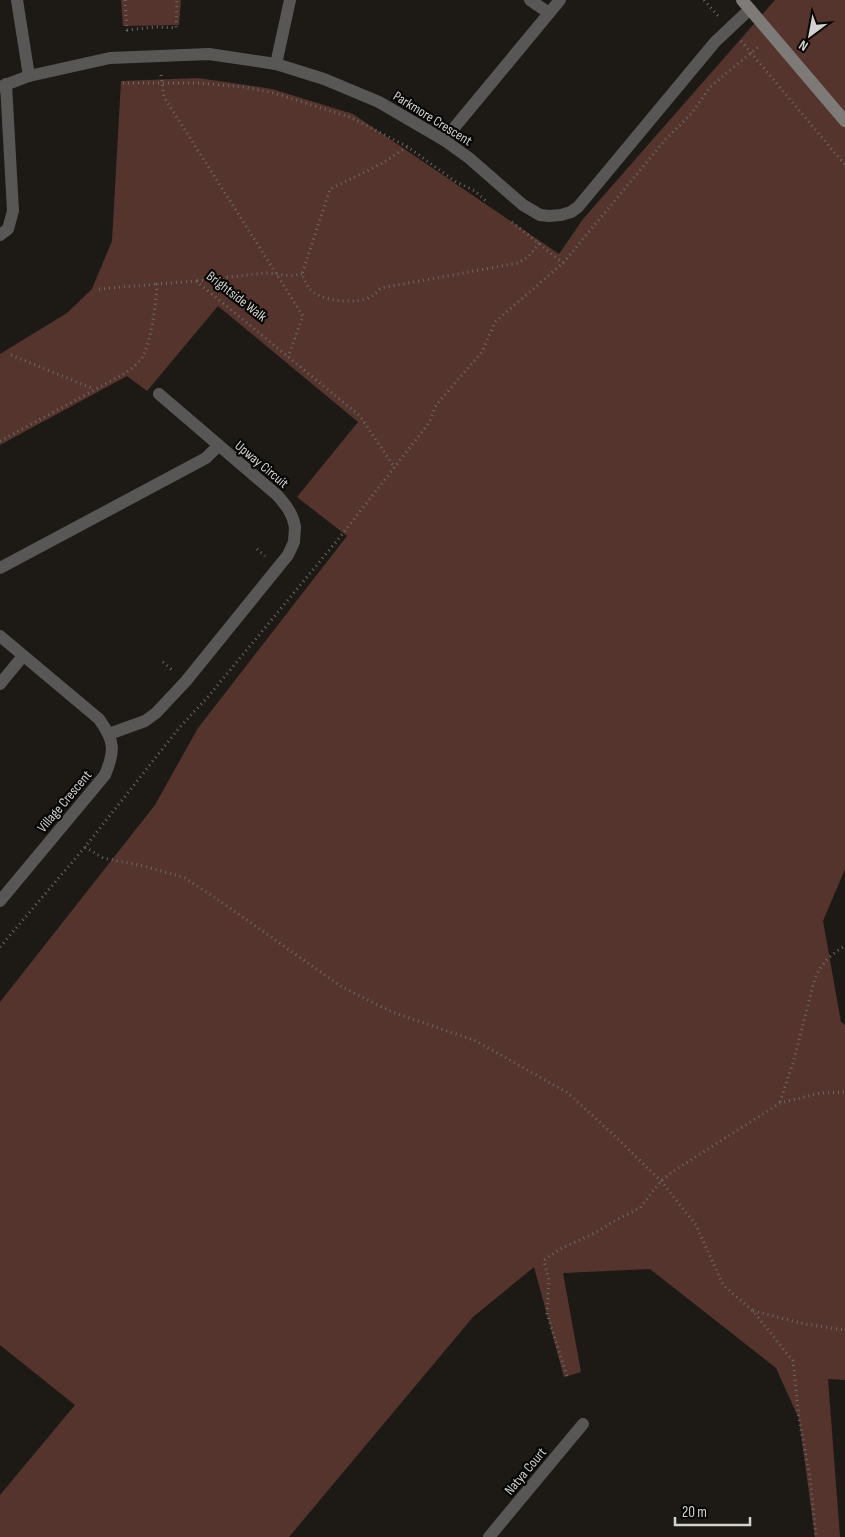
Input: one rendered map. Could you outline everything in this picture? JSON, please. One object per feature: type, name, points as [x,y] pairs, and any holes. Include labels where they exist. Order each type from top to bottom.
[{"type":"street","points":[[17,0],[29,76]]},
{"type":"street","points":[[276,64],[290,0]]},
{"type":"street","points":[[530,0],[550,13]]},
{"type":"street","points":[[444,140],[560,0]]},
{"type":"street","points":[[746,5],[845,121]]},
{"type":"street","name":"Parkmore Crescent","points":[[3,86],[29,76],[110,58],[209,54],[276,64],[324,79],[379,102],[444,140],[531,210],[540,215],[549,216],[571,212],[588,197],[715,42],[730,28],[746,5]]},
{"type":"street","points":[[0,235],[8,229],[13,211],[3,86]]},
{"type":"street","points":[[159,394],[218,446]]},
{"type":"street","name":"Upway Circuit","points":[[0,568],[206,458],[218,446],[277,494],[287,506],[294,518],[295,527],[294,542],[288,555],[186,681],[156,714],[145,721],[109,734]]},
{"type":"street","points":[[0,636],[99,719],[109,734]]},
{"type":"street","points":[[0,684],[24,656]]},
{"type":"street","name":"Village Crescent","points":[[0,901],[105,775],[111,760],[113,746],[109,734]]},
{"type":"street","name":"Natya Court","points":[[489,1537],[583,1424]]},
{"type":"path","points":[[125,0],[128,30],[156,27],[176,28],[178,0]]},
{"type":"path","points":[[704,0],[730,28],[845,165]]},
{"type":"path","points":[[0,947],[85,847],[179,728],[213,691],[340,537],[429,423],[436,405],[482,352],[495,322],[563,263],[666,139],[692,113],[710,87],[773,36]]},
{"type":"path","points":[[159,55],[164,97],[303,316],[288,356]]},
{"type":"path","points":[[123,83],[244,87],[274,93],[352,118],[408,147],[456,182],[475,191],[488,202]]},
{"type":"path","points":[[408,147],[383,163],[330,189],[302,274],[310,289],[319,296],[335,300],[358,301],[371,297],[381,288],[518,263],[529,256],[539,243]]},
{"type":"path","points":[[508,218],[563,263]]},
{"type":"path","points":[[196,281],[274,273],[291,277],[302,274]]},
{"type":"path","name":"Brightside Walk","points":[[99,289],[196,281],[360,416],[394,467]]},
{"type":"path","points":[[0,441],[134,367],[144,355],[157,284]]},
{"type":"path","points":[[11,355],[95,389]]},
{"type":"path","points":[[85,847],[103,858],[144,866],[185,878],[264,931],[342,988],[392,1012],[476,1041],[568,1092],[661,1181],[696,1225],[723,1285],[753,1311],[793,1361],[799,1419],[810,1477],[816,1537]]},
{"type":"path","points":[[780,1103],[793,1063],[815,978],[819,969],[834,952],[845,946]]},
{"type":"path","points":[[567,1376],[547,1314],[549,1281],[544,1260],[562,1248],[595,1233],[640,1208],[661,1181],[672,1172],[780,1103],[820,1093],[845,1092]]},
{"type":"path","points":[[753,1311],[805,1324],[845,1330]]},
{"type":"shaded area","points":[[121,0],[181,0],[179,25],[123,26]]},
{"type":"shaded area","points":[[775,0],[845,0],[845,869],[823,921],[841,1022],[845,1025],[845,1380],[828,1379],[840,1537],[815,1537],[799,1419],[776,1368],[650,1269],[563,1273],[581,1372],[564,1377],[534,1267],[473,1317],[289,1537],[0,1537],[0,1495],[75,1405],[0,1345],[0,1002],[155,805],[198,728],[347,536],[297,497],[358,422],[218,306],[147,391],[127,376],[0,445],[0,354],[67,313],[92,289],[112,241],[121,81],[198,78],[272,89],[353,114],[559,254],[583,219]]}]
